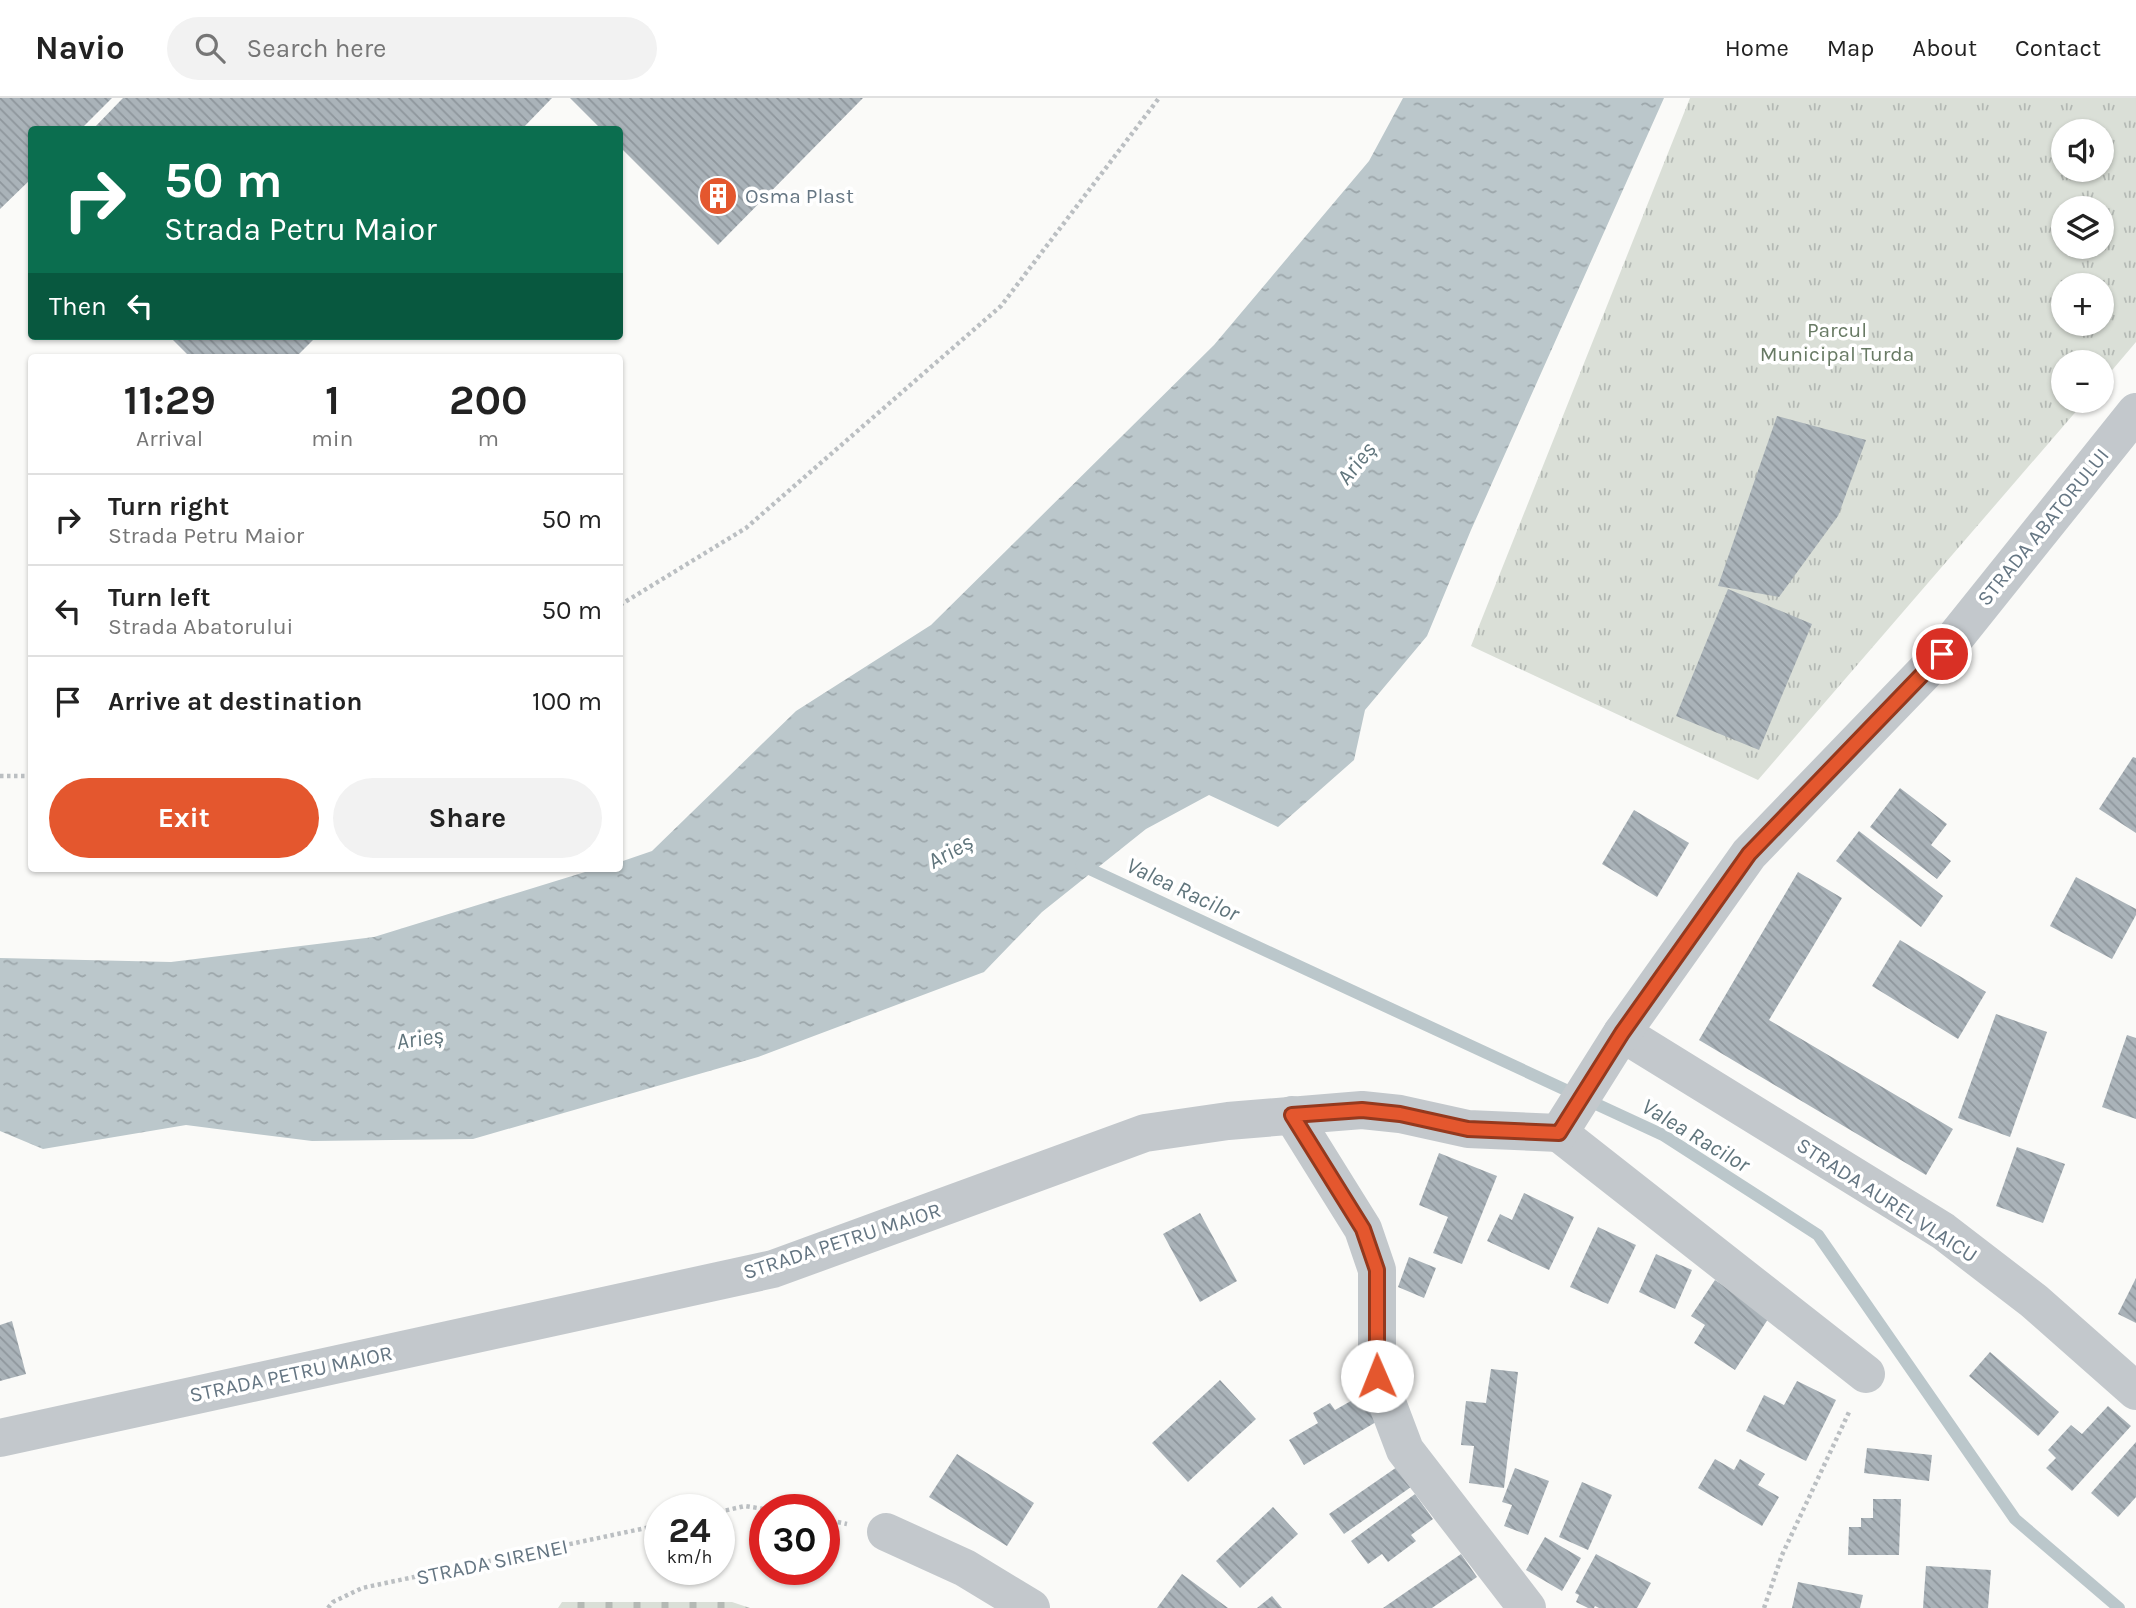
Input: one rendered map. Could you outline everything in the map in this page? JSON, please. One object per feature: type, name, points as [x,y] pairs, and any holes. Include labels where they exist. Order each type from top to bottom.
[{"type":"street","name":"STRADA ABATORULUI","points":[[1559,1133],[1622,1033],[1749,854],[1942,654],[2136,412]]},
{"type":"street","name":"STRADA AUREL VLAICU","points":[[1622,1033],[1943,1231],[2034,1301],[2136,1391]]},
{"type":"street","name":"STRADA PETRU MAIOR","points":[[0,1438],[773,1269],[1145,1133],[1228,1121],[1362,1110],[1400,1114],[1468,1129],[1559,1133]]},
{"type":"street","points":[[1292,1115],[1363,1229],[1374,1260],[1377,1270],[1377,1376],[1405,1450],[1527,1608]]},
{"type":"street","points":[[1559,1133],[1867,1374]]},
{"type":"street","points":[[886,1532],[965,1567],[1031,1608]]},
{"type":"path","points":[[623,603],[746,528],[1001,306],[1159,98]]},
{"type":"path","points":[[0,776],[28,776]]},
{"type":"path","points":[[1764,1608],[1782,1555],[1867,1374]]},
{"type":"path","name":"STRADA SIRENEI","points":[[328,1608],[333,1602],[362,1588],[644,1528]]},
{"type":"green space","name":"Parcul Municipal Turda","points":[[1690,98],[2136,98],[2136,342],[2114,368],[2114,350],[2051,350],[2051,413],[2075,413],[1758,780],[1471,646]]},
{"type":"green space","points":[[562,1602],[732,1602],[750,1608],[558,1608]]},
{"type":"water","name":"Arieș","points":[[1403,98],[1664,98],[1471,530],[1427,636],[1365,710],[1354,760],[1278,827],[1209,795],[1146,829],[1042,912],[984,972],[758,1057],[473,1139],[312,1141],[186,1125],[43,1149],[0,1131],[0,958],[171,962],[374,937],[585,872],[623,872],[623,861],[652,851],[796,711],[931,625],[1214,345],[1369,161]]},
{"type":"building","points":[[0,98],[112,98],[84,126],[28,126],[28,182],[0,209]]},
{"type":"building","points":[[123,98],[552,98],[525,126],[96,126]]},
{"type":"building","name":"Osma Plast","points":[[570,98],[863,98],[718,245],[623,150],[623,126],[598,126]]},
{"type":"building","points":[[173,340],[313,340],[299,354],[187,354]]},
{"type":"building","points":[[1777,416],[1866,440],[1838,516],[1779,597],[1718,586]]},
{"type":"building","points":[[1728,589],[1812,624],[1759,750],[1676,716]]},
{"type":"building","points":[[2133,757],[2136,758],[2136,833],[2099,809]]},
{"type":"building","points":[[1900,788],[1947,824],[1931,845],[1951,861],[1937,879],[1870,827]]},
{"type":"building","points":[[1634,810],[1689,843],[1657,897],[1602,864]]},
{"type":"building","points":[[1859,831],[1943,896],[1921,927],[1836,861]]},
{"type":"building","points":[[1798,872],[1842,898],[1769,1020],[1953,1129],[1926,1175],[1699,1040]]},
{"type":"building","points":[[2076,877],[2136,909],[2136,915],[2112,959],[2050,926]]},
{"type":"building","points":[[1900,940],[1986,992],[1958,1039],[1872,986]]},
{"type":"building","points":[[1996,1014],[2047,1032],[2010,1137],[1958,1118]]},
{"type":"building","points":[[2127,1035],[2136,1038],[2136,1119],[2102,1107]]},
{"type":"building","points":[[2017,1147],[2065,1164],[2043,1223],[1996,1206]]},
{"type":"building","points":[[1439,1153],[1497,1176],[1462,1264],[1433,1253],[1448,1217],[1419,1205]]},
{"type":"building","points":[[1524,1193],[1574,1217],[1549,1270],[1487,1241],[1500,1214],[1512,1220]]},
{"type":"building","points":[[1200,1213],[1237,1281],[1200,1302],[1163,1234]]},
{"type":"building","points":[[1598,1227],[1636,1245],[1608,1304],[1570,1287]]},
{"type":"building","points":[[1656,1254],[1692,1270],[1675,1309],[1639,1292]]},
{"type":"building","points":[[1409,1257],[1436,1268],[1424,1298],[1398,1287]]},
{"type":"building","points":[[2136,1278],[2136,1323],[2118,1314]]},
{"type":"building","points":[[1715,1280],[1770,1316],[1735,1370],[1694,1343],[1705,1325],[1691,1316]]},
{"type":"building","points":[[12,1321],[26,1374],[0,1381],[0,1325]]},
{"type":"building","points":[[1990,1352],[2059,1412],[2038,1436],[1969,1376]]},
{"type":"building","points":[[1491,1369],[1518,1372],[1504,1488],[1469,1483],[1474,1446],[1461,1445],[1466,1401],[1486,1403]]},
{"type":"building","points":[[1220,1380],[1256,1419],[1188,1482],[1152,1443]]},
{"type":"building","points":[[1797,1381],[1836,1400],[1806,1461],[1746,1431],[1764,1395],[1784,1405]]},
{"type":"building","points":[[1365,1393],[1381,1419],[1304,1465],[1289,1440],[1318,1423],[1313,1413],[1330,1403],[1335,1410]]},
{"type":"building","points":[[2108,1406],[2131,1426],[2072,1491],[2046,1468],[2056,1458],[2048,1450],[2071,1425],[2082,1434]]},
{"type":"building","points":[[2136,1442],[2136,1497],[2118,1517],[2091,1493]]},
{"type":"building","points":[[1867,1448],[1932,1455],[1929,1481],[1864,1473]]},
{"type":"building","points":[[957,1454],[1034,1503],[1007,1546],[929,1497]]},
{"type":"building","points":[[1715,1459],[1734,1470],[1740,1459],[1765,1474],[1758,1485],[1779,1497],[1762,1526],[1698,1488]]},
{"type":"building","points":[[1397,1467],[1411,1487],[1344,1534],[1329,1514]]},
{"type":"building","points":[[1515,1468],[1549,1481],[1528,1535],[1504,1526],[1512,1505],[1502,1502]]},
{"type":"building","points":[[1582,1482],[1612,1495],[1588,1550],[1559,1537]]},
{"type":"building","points":[[1415,1494],[1433,1519],[1411,1535],[1416,1541],[1388,1562],[1382,1554],[1368,1564],[1351,1541]]},
{"type":"building","points":[[1873,1499],[1901,1499],[1899,1555],[1848,1555],[1849,1527],[1861,1527],[1861,1518],[1873,1518]]},
{"type":"building","points":[[1273,1507],[1298,1534],[1240,1588],[1216,1561]]},
{"type":"building","points":[[1545,1537],[1581,1558],[1562,1591],[1526,1570]]},
{"type":"building","points":[[1461,1554],[1477,1577],[1432,1608],[1383,1608]]},
{"type":"building","points":[[1596,1554],[1651,1583],[1637,1608],[1588,1608],[1576,1602],[1579,1595],[1575,1593]]},
{"type":"building","points":[[1926,1566],[1991,1570],[1988,1608],[1923,1608]]},
{"type":"building","points":[[1182,1574],[1228,1608],[1157,1608]]},
{"type":"building","points":[[1798,1582],[1863,1595],[1860,1608],[1792,1608]]},
{"type":"building","points":[[1272,1596],[1282,1608],[1257,1608]]},
{"type":"waterway","name":"Valea Racilor","points":[[1081,865],[1663,1135],[1818,1235],[2015,1519],[2119,1608]]},
{"type":"place","name":"Osma Plast","points":[[718,196]]},
{"type":"route","points":[[1377,1376],[1377,1270],[1363,1229],[1292,1115],[1362,1110],[1400,1114],[1468,1129],[1559,1133],[1622,1033],[1749,854],[1942,654]]}]
